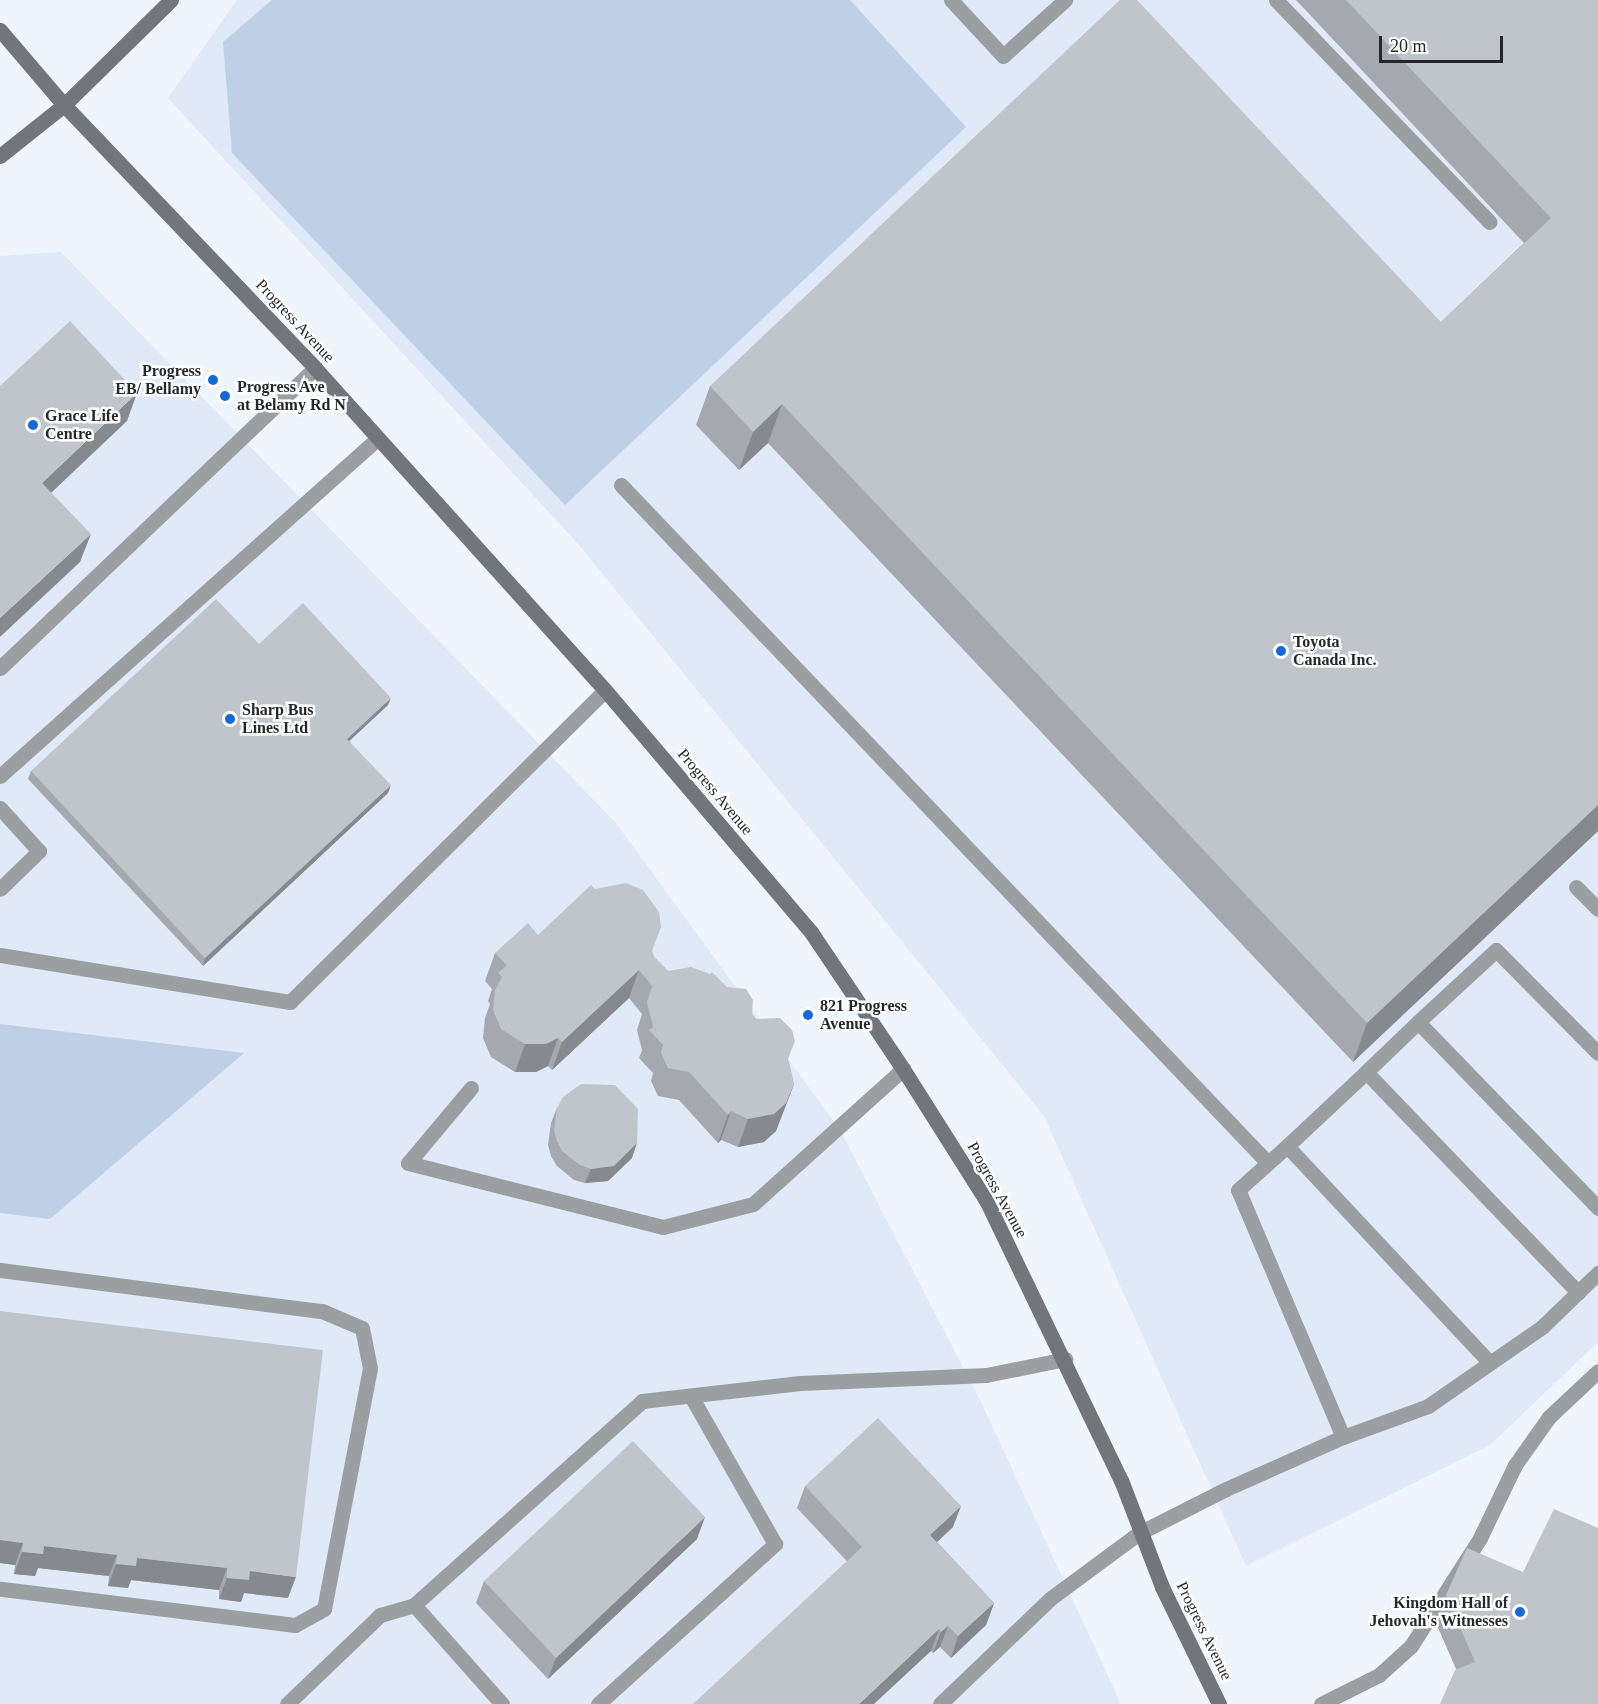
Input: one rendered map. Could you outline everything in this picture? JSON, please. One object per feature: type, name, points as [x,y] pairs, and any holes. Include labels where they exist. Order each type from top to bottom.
[{"type":"main road","points":[[0,156],[64,105],[171,0]]},
{"type":"main road","name":"Progress Avenue","points":[[0,30],[64,105],[315,368],[606,690],[811,932],[903,1069],[987,1202],[1065,1359],[1121,1480],[1140,1533],[1219,1704]]},
{"type":"lane","points":[[951,0],[1003,56],[1065,0]]},
{"type":"lane","points":[[1276,0],[1490,222]]},
{"type":"lane","points":[[0,668],[315,368]]},
{"type":"lane","points":[[0,776],[378,438]]},
{"type":"lane","points":[[621,485],[1268,1163]]},
{"type":"lane","points":[[0,955],[290,1002],[606,690]]},
{"type":"lane","points":[[0,808],[39,851],[0,889]]},
{"type":"lane","points":[[1576,887],[1598,909]]},
{"type":"lane","points":[[1343,1437],[1238,1190],[1496,950],[1598,1053]]},
{"type":"lane","points":[[1418,1022],[1598,1208]]},
{"type":"lane","points":[[471,1088],[408,1163],[663,1227],[753,1204],[903,1069]]},
{"type":"lane","points":[[1366,1072],[1578,1292]]},
{"type":"lane","points":[[1287,1146],[1490,1363]]},
{"type":"lane","points":[[0,1270],[322,1311],[362,1328],[370,1368],[324,1609],[295,1625],[0,1589]]},
{"type":"lane","points":[[940,1704],[1052,1598],[1140,1533],[1197,1502],[1343,1437],[1428,1406],[1542,1327],[1598,1274]]},
{"type":"lane","points":[[286,1704],[380,1615],[414,1605],[642,1401],[800,1383],[986,1375],[1065,1359]]},
{"type":"lane","points":[[1321,1704],[1379,1675],[1411,1646],[1480,1538],[1515,1466],[1549,1417],[1598,1371]]},
{"type":"lane","points":[[598,1704],[775,1544],[691,1396]]},
{"type":"lane","points":[[414,1605],[502,1704]]},
{"type":"shaded area","points":[[237,0],[1598,0],[1598,1342],[1490,1445],[1246,1566],[1044,1116],[579,545],[168,98]]},
{"type":"shaded area","points":[[272,0],[850,0],[966,127],[565,505],[232,153],[223,42]]},
{"type":"shaded area","points":[[61,252],[616,823],[840,1130],[982,1404],[1121,1704],[0,1704],[0,256]]},
{"type":"shaded area","points":[[0,1024],[244,1053],[50,1219],[0,1213]]},
{"type":"building","name":"Toyota Canada Inc.","points":[[1120,0],[1137,0],[1441,322],[1551,218],[1346,0],[1598,0],[1598,805],[1367,1023],[782,404],[753,432],[710,386]]},
{"type":"building","points":[[70,321],[137,393],[42,483],[91,534],[0,618],[0,386]]},
{"type":"building","points":[[216,599],[259,644],[303,603],[391,698],[347,739],[391,785],[205,958],[31,771]]},
{"type":"building","points":[[626,883],[643,890],[659,912],[661,927],[652,951],[654,957],[668,971],[691,967],[710,974],[712,972],[727,987],[746,989],[753,1000],[752,1014],[756,1019],[780,1018],[792,1030],[795,1041],[788,1059],[794,1084],[786,1103],[774,1114],[748,1119],[731,1111],[728,1115],[689,1072],[668,1068],[661,1053],[663,1045],[649,1030],[653,1027],[647,1002],[652,986],[639,970],[562,1042],[558,1038],[546,1044],[525,1044],[501,1029],[493,1010],[495,990],[502,977],[498,973],[507,965],[495,953],[528,923],[538,935],[591,885],[595,889]]},
{"type":"building","points":[[581,1084],[615,1085],[638,1109],[637,1143],[614,1166],[591,1169],[580,1165],[562,1151],[557,1141],[554,1130],[557,1108],[563,1097]]},
{"type":"building","points":[[0,1311],[323,1350],[296,1577],[250,1571],[249,1580],[227,1578],[227,1568],[137,1558],[136,1566],[116,1564],[117,1555],[44,1546],[43,1554],[22,1552],[23,1543],[0,1540]]},
{"type":"building","points":[[878,1418],[961,1506],[930,1535],[994,1603],[958,1636],[948,1626],[941,1632],[939,1629],[859,1704],[693,1704],[862,1547],[805,1486]]},
{"type":"building","points":[[633,1441],[705,1517],[556,1658],[484,1581]]},
{"type":"building","name":"Kingdom Hall of Jehovah's Witnesses","points":[[1554,1509],[1598,1528],[1598,1704],[1440,1704],[1455,1670],[1475,1662],[1446,1595],[1467,1548],[1523,1572]]},
{"type":"place","name":"Progress EB/ Bellamy","points":[[213,380]]},
{"type":"place","name":"Progress Ave at Belamy Rd N","points":[[225,396]]},
{"type":"place","name":"Grace Life Centre","points":[[33,425]]},
{"type":"place","name":"Toyota Canada Inc.","points":[[1281,651]]},
{"type":"place","name":"Sharp Bus Lines Ltd","points":[[230,719]]},
{"type":"place","name":"821 Progress Avenue","points":[[808,1015]]},
{"type":"place","name":"Kingdom Hall of Jehovah's Witnesses","points":[[1520,1612]]}]
